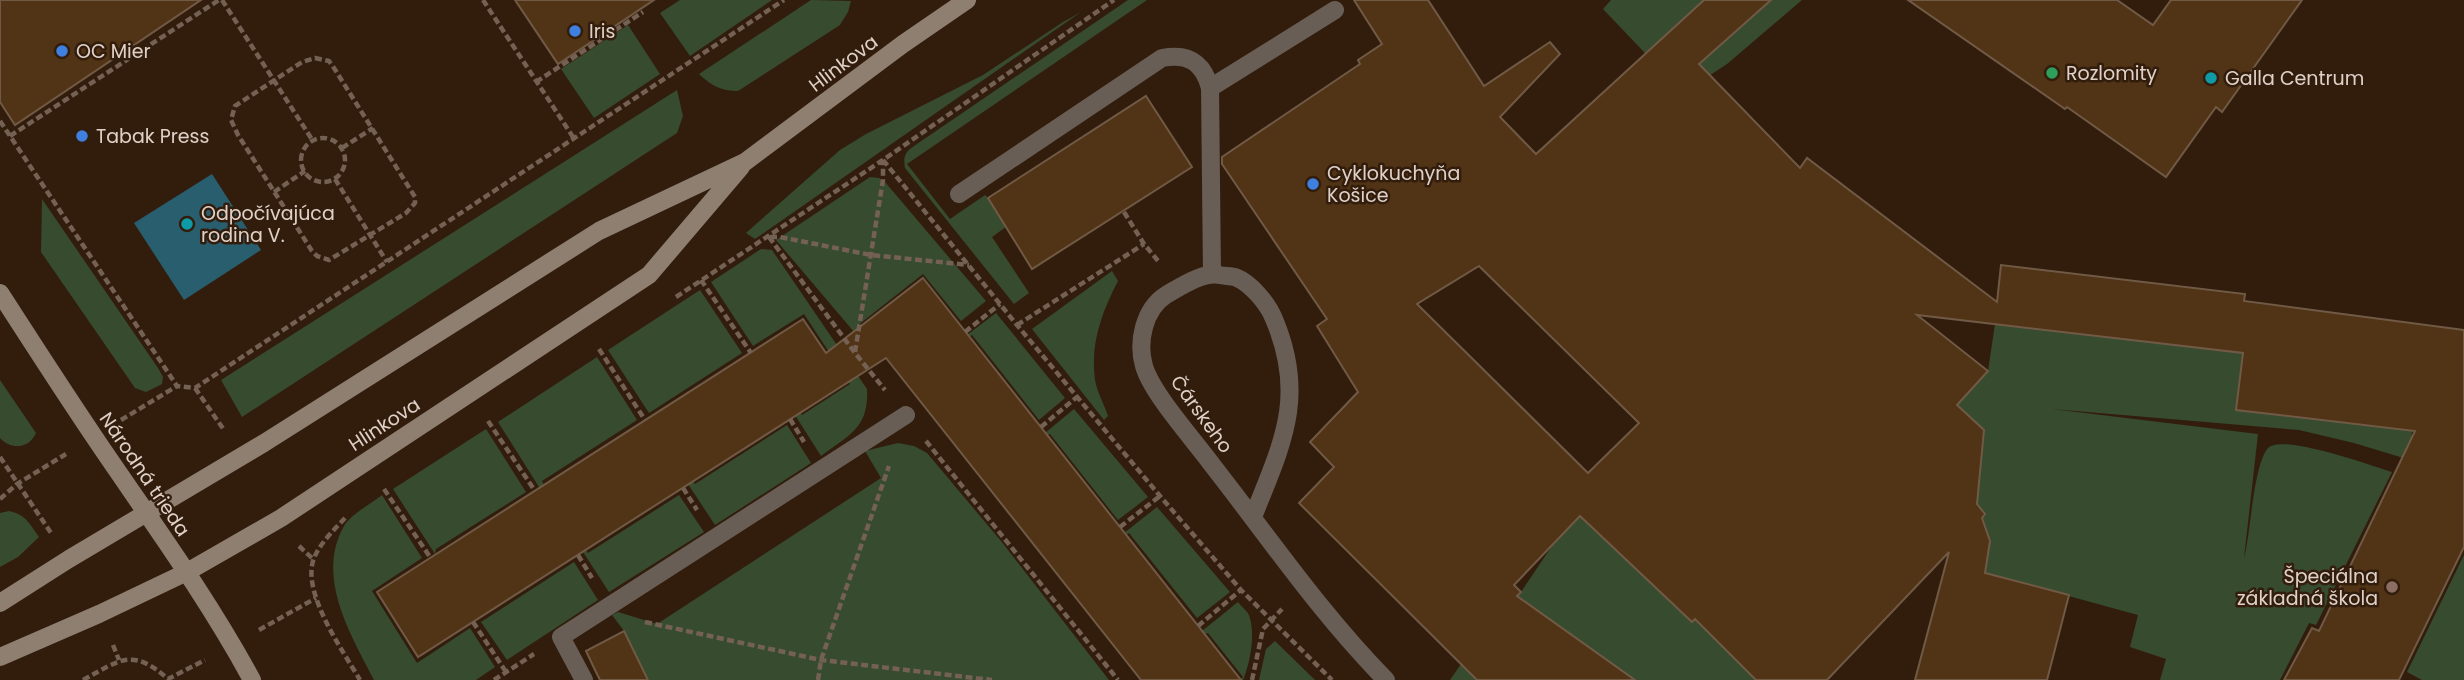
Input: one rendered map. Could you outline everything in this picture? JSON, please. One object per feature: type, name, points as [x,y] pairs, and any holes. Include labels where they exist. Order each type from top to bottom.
[{"type":"main road","name":"Hlinkova","points":[[0,603],[264,443],[599,231],[745,162],[903,44],[967,0]]},
{"type":"main road","name":"Hlinkova","points":[[0,657],[187,572],[281,517],[649,275],[745,162]]},
{"type":"main road","name":"Národná trieda","points":[[0,293],[187,572],[234,645],[252,680]]},
{"type":"street","points":[[1210,88],[1335,10]]},
{"type":"street","points":[[959,194],[1162,58],[1179,55],[1202,68],[1210,88],[1212,274],[1237,278],[1270,310],[1288,361],[1291,390],[1286,424],[1278,453],[1253,517]]},
{"type":"street","name":"Čárskeho","points":[[1212,274],[1180,287],[1155,302],[1146,320],[1142,337],[1144,366],[1162,399],[1305,588],[1350,644],[1386,680]]},
{"type":"street","points":[[583,680],[561,637],[906,415]]},
{"type":"path","points":[[10,136],[221,0],[313,141]]},
{"type":"path","points":[[482,0],[573,137]]},
{"type":"path","points":[[0,121],[177,386],[195,388],[784,0]]},
{"type":"path","points":[[667,303],[883,160],[1114,0]]},
{"type":"path","points":[[536,82],[643,12]]},
{"type":"path","points":[[308,59],[329,61],[373,128],[415,197],[415,203],[406,213],[335,258],[323,259],[312,251],[231,120],[235,106],[308,59]]},
{"type":"path","points":[[45,105],[48,111]]},
{"type":"path","points":[[342,148],[373,128]]},
{"type":"path","points":[[327,138],[342,148],[344,167],[335,179],[322,182],[304,171],[303,151],[313,141],[327,138]]},
{"type":"path","points":[[855,353],[883,180],[883,160]]},
{"type":"path","points":[[883,160],[1017,325],[1241,590],[1332,680]]},
{"type":"path","points":[[274,192],[304,171]]},
{"type":"path","points":[[335,179],[387,261]]},
{"type":"path","points":[[1017,325],[1144,244],[1124,212]]},
{"type":"path","points":[[769,237],[871,255],[969,265]]},
{"type":"path","points":[[769,237],[855,353],[1118,680]]},
{"type":"path","points":[[701,280],[751,353]]},
{"type":"path","points":[[965,332],[1000,304]]},
{"type":"path","points":[[588,357],[611,342]]},
{"type":"path","points":[[599,349],[645,420]]},
{"type":"path","points":[[1041,427],[1077,397]]},
{"type":"path","points":[[477,429],[499,414]]},
{"type":"path","points":[[818,680],[821,660],[906,415]]},
{"type":"path","points":[[488,421],[535,491]]},
{"type":"path","points":[[0,457],[17,484],[0,499]]},
{"type":"path","points":[[375,495],[384,489],[430,557]]},
{"type":"path","points":[[1120,527],[1160,496]]},
{"type":"path","points":[[347,516],[331,533],[314,560],[312,583],[331,629],[360,680]]},
{"type":"path","points":[[1252,680],[1263,629],[1305,588]]},
{"type":"path","points":[[1198,626],[1241,590]]},
{"type":"path","points":[[602,610],[658,625],[821,660],[992,680]]},
{"type":"path","points":[[473,622],[506,672]]},
{"type":"path","points":[[494,680],[561,637]]},
{"type":"path","points":[[83,680],[120,660]]},
{"type":"green space","points":[[680,0],[772,0],[690,56],[660,13]]},
{"type":"green space","points":[[811,0],[851,1],[840,25],[738,91],[717,87],[699,74]]},
{"type":"green space","points":[[1128,0],[1147,0],[907,164],[950,219],[985,195],[988,198],[1006,227],[992,237],[1029,293],[1014,304],[905,168],[905,155],[914,146]]},
{"type":"green space","points":[[1611,0],[1802,0],[1727,64],[1683,93],[1603,9]]},
{"type":"green space","points":[[1081,12],[755,239],[746,233],[840,150],[983,75]]},
{"type":"green space","points":[[628,25],[660,74],[594,118],[561,69]]},
{"type":"green space","points":[[677,90],[683,116],[677,133],[242,417],[221,380]]},
{"type":"green space","points":[[870,177],[885,182],[986,301],[961,321],[923,274],[857,326],[864,335],[860,339],[776,240]]},
{"type":"green space","points":[[42,199],[158,368],[163,377],[162,384],[146,392],[135,388],[41,252]]},
{"type":"green space","points":[[761,249],[772,250],[867,389],[865,413],[861,422],[848,436],[821,456],[795,415],[800,412],[802,415],[850,384],[804,314],[753,346],[711,282]]},
{"type":"green space","points":[[1112,271],[1118,281],[1102,316],[1094,353],[1096,384],[1108,416],[1104,420],[1032,329]]},
{"type":"green space","points":[[700,290],[742,353],[649,413],[608,350]]},
{"type":"green space","points":[[996,313],[1065,398],[1039,420],[972,335],[967,335]]},
{"type":"green space","points":[[1995,324],[2243,353],[2236,410],[2412,430],[2410,460],[2299,430],[2052,409],[2258,434],[2244,558],[2259,469],[2268,448],[2277,444],[2308,447],[2392,472],[2316,625],[2309,623],[2280,680],[2160,680],[2166,659],[2130,647],[2138,615],[1985,573],[1989,541],[1977,504],[1981,459],[1957,405],[1988,371]]},
{"type":"green space","points":[[597,357],[637,420],[542,481],[544,485],[539,487],[498,422]]},
{"type":"green space","points":[[0,380],[36,433],[24,445],[9,445],[0,438]]},
{"type":"green space","points":[[1074,409],[1148,497],[1118,520],[1050,434],[1045,433]]},
{"type":"green space","points":[[787,425],[811,463],[715,525],[688,484],[695,484]]},
{"type":"green space","points":[[486,429],[526,492],[436,549],[435,554],[393,489]]},
{"type":"green space","points":[[898,443],[914,446],[927,453],[1001,541],[1109,680],[649,680],[624,631],[612,615],[618,612],[657,624],[881,478],[865,451]]},
{"type":"green space","points":[[382,495],[422,558],[372,591],[417,663],[470,628],[495,667],[476,680],[374,680],[347,625],[335,585],[333,565],[336,545],[344,526],[356,513]]},
{"type":"green space","points":[[679,495],[704,532],[609,592],[583,552],[586,550],[588,553]]},
{"type":"green space","points":[[1157,507],[1230,592],[1197,618],[1129,533],[1124,533]]},
{"type":"green space","points":[[9,511],[23,517],[39,537],[18,557],[0,567],[0,513]]},
{"type":"green space","points":[[1583,513],[1587,521],[1692,622],[1722,593],[1757,625],[1730,654],[1745,669],[1762,680],[1450,680],[1486,628],[1521,592],[1554,543]]},
{"type":"green space","points":[[2464,555],[2464,680],[2422,680],[2407,672]]},
{"type":"green space","points":[[574,562],[598,600],[507,660],[481,622]]},
{"type":"green space","points":[[1238,602],[1249,615],[1252,631],[1250,657],[1243,680],[1239,680],[1243,677],[1208,633],[1204,634],[1202,631]]},
{"type":"green space","points":[[1275,641],[1315,680],[1259,680],[1266,649]]},
{"type":"water","points":[[212,174],[261,250],[184,300],[134,223]]},
{"type":"building","name":"OC Mier","points":[[0,0],[201,0],[15,125],[0,102]]},
{"type":"building","points":[[515,0],[654,0],[558,64]]},
{"type":"building","points":[[1354,0],[1428,0],[1484,86],[1550,42],[1560,54],[1500,117],[1536,154],[1704,0],[1771,0],[1699,64],[1800,168],[1807,158],[1997,302],[2001,265],[2245,294],[2244,301],[2464,330],[2464,547],[2399,680],[2284,680],[2312,628],[2319,631],[2415,431],[2236,410],[2243,353],[1917,315],[1988,371],[1957,405],[1984,430],[1977,504],[1985,514],[1982,518],[1990,541],[1985,573],[2069,595],[2047,680],[1915,680],[1949,552],[1827,680],[1756,680],[1695,619],[1692,622],[1580,516],[1514,585],[1521,592],[1517,596],[1635,680],[1477,680],[1299,503],[1334,467],[1310,442],[1358,392],[1317,326],[1327,319],[1222,164],[1222,157],[1360,64],[1358,60],[1382,44]],"holes":[[[1479,266],[1639,423],[1588,473],[1417,304]]]},
{"type":"building","points":[[1908,0],[2117,0],[2153,25],[2171,0],[2302,0],[2222,112],[2216,107],[2166,177]]},
{"type":"building","points":[[1146,96],[1192,167],[1032,269],[988,198]]},
{"type":"building","points":[[923,278],[1241,680],[1141,680],[886,358],[418,657],[377,592],[803,319],[826,353]]},
{"type":"building","points":[[624,631],[648,680],[600,680],[586,651]]},
{"type":"place","name":"Iris","points":[[575,31]]},
{"type":"place","name":"OC Mier","points":[[62,51]]},
{"type":"place","name":"Rozlomity","points":[[2052,73]]},
{"type":"place","name":"Galla Centrum","points":[[2211,78]]},
{"type":"place","name":"Tabak Press","points":[[82,136]]},
{"type":"place","name":"Cyklokuchyňa Košice","points":[[1313,184]]},
{"type":"place","name":"Odpočívajúca rodina V.","points":[[187,224]]},
{"type":"place","name":"Špeciálna základná škola","points":[[2392,587]]}]
